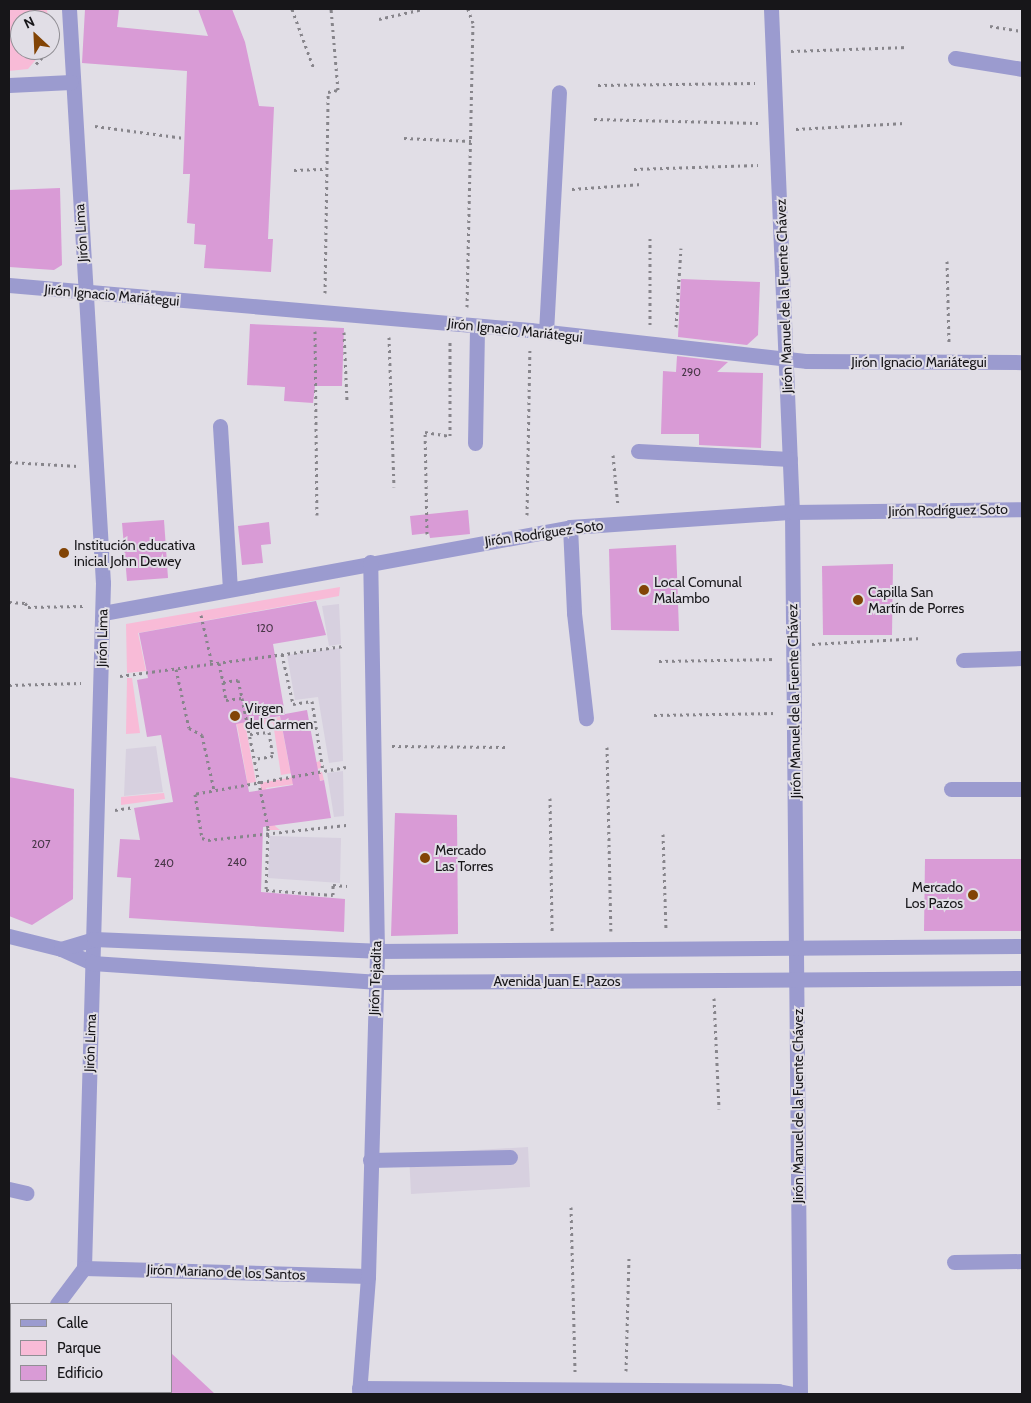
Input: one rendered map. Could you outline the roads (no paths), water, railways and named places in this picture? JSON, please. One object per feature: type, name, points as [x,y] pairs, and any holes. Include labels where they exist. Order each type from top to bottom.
[{"type":"street","name":"Jirón Lima","points":[[69,9],[71,82],[86,294],[103,609],[84,1268]]},
{"type":"street","name":"Jirón Manuel de la Fuente Chávez","points":[[770,9],[787,358],[792,512],[800,1394]]},
{"type":"street","points":[[955,58],[1022,69]]},
{"type":"street","points":[[9,85],[71,82]]},
{"type":"street","points":[[546,332],[559,92]]},
{"type":"street","name":"Jirón Ignacio Mariátegui","points":[[9,285],[86,294],[530,330],[675,349],[787,358],[1022,362]]},
{"type":"street","points":[[472,325],[475,442]]},
{"type":"street","points":[[220,426],[230,589]]},
{"type":"street","points":[[638,451],[790,459]]},
{"type":"street","name":"Jirón Rodríguez Soto","points":[[103,609],[230,589],[570,527],[792,512],[1022,509]]},
{"type":"street","points":[[570,527],[574,613],[586,718]]},
{"type":"street","name":"Jirón Tejadita","points":[[359,1391],[368,1276],[374,982],[378,951],[370,562]]},
{"type":"street","points":[[963,660],[1022,658]]},
{"type":"street","points":[[951,789],[1022,788]]},
{"type":"street","points":[[9,936],[62,949],[92,963]]},
{"type":"street","points":[[62,949],[94,939],[378,951],[1022,946]]},
{"type":"street","name":"Avenida Juan E. Pazos","points":[[92,963],[374,982],[1022,978]]},
{"type":"street","points":[[370,1160],[510,1157]]},
{"type":"street","points":[[9,1189],[27,1193]]},
{"type":"street","points":[[954,1262],[1022,1261]]},
{"type":"street","points":[[58,1303],[84,1268]]},
{"type":"street","name":"Jirón Mariano de los Santos","points":[[84,1268],[368,1276]]},
{"type":"street","points":[[359,1391],[778,1391],[792,1394]]},
{"type":"place","name":"Institución educativa inicial John Dewey","points":[[64,553]]},
{"type":"place","name":"Local Comunal Malambo","points":[[644,590]]},
{"type":"place","name":"Capilla San Martín de Porres","points":[[858,600]]},
{"type":"place","name":"Virgen del Carmen","points":[[235,716]]},
{"type":"place","name":"Mercado Las Torres","points":[[425,858]]},
{"type":"place","name":"Mercado Los Pazos","points":[[973,895]]}]
